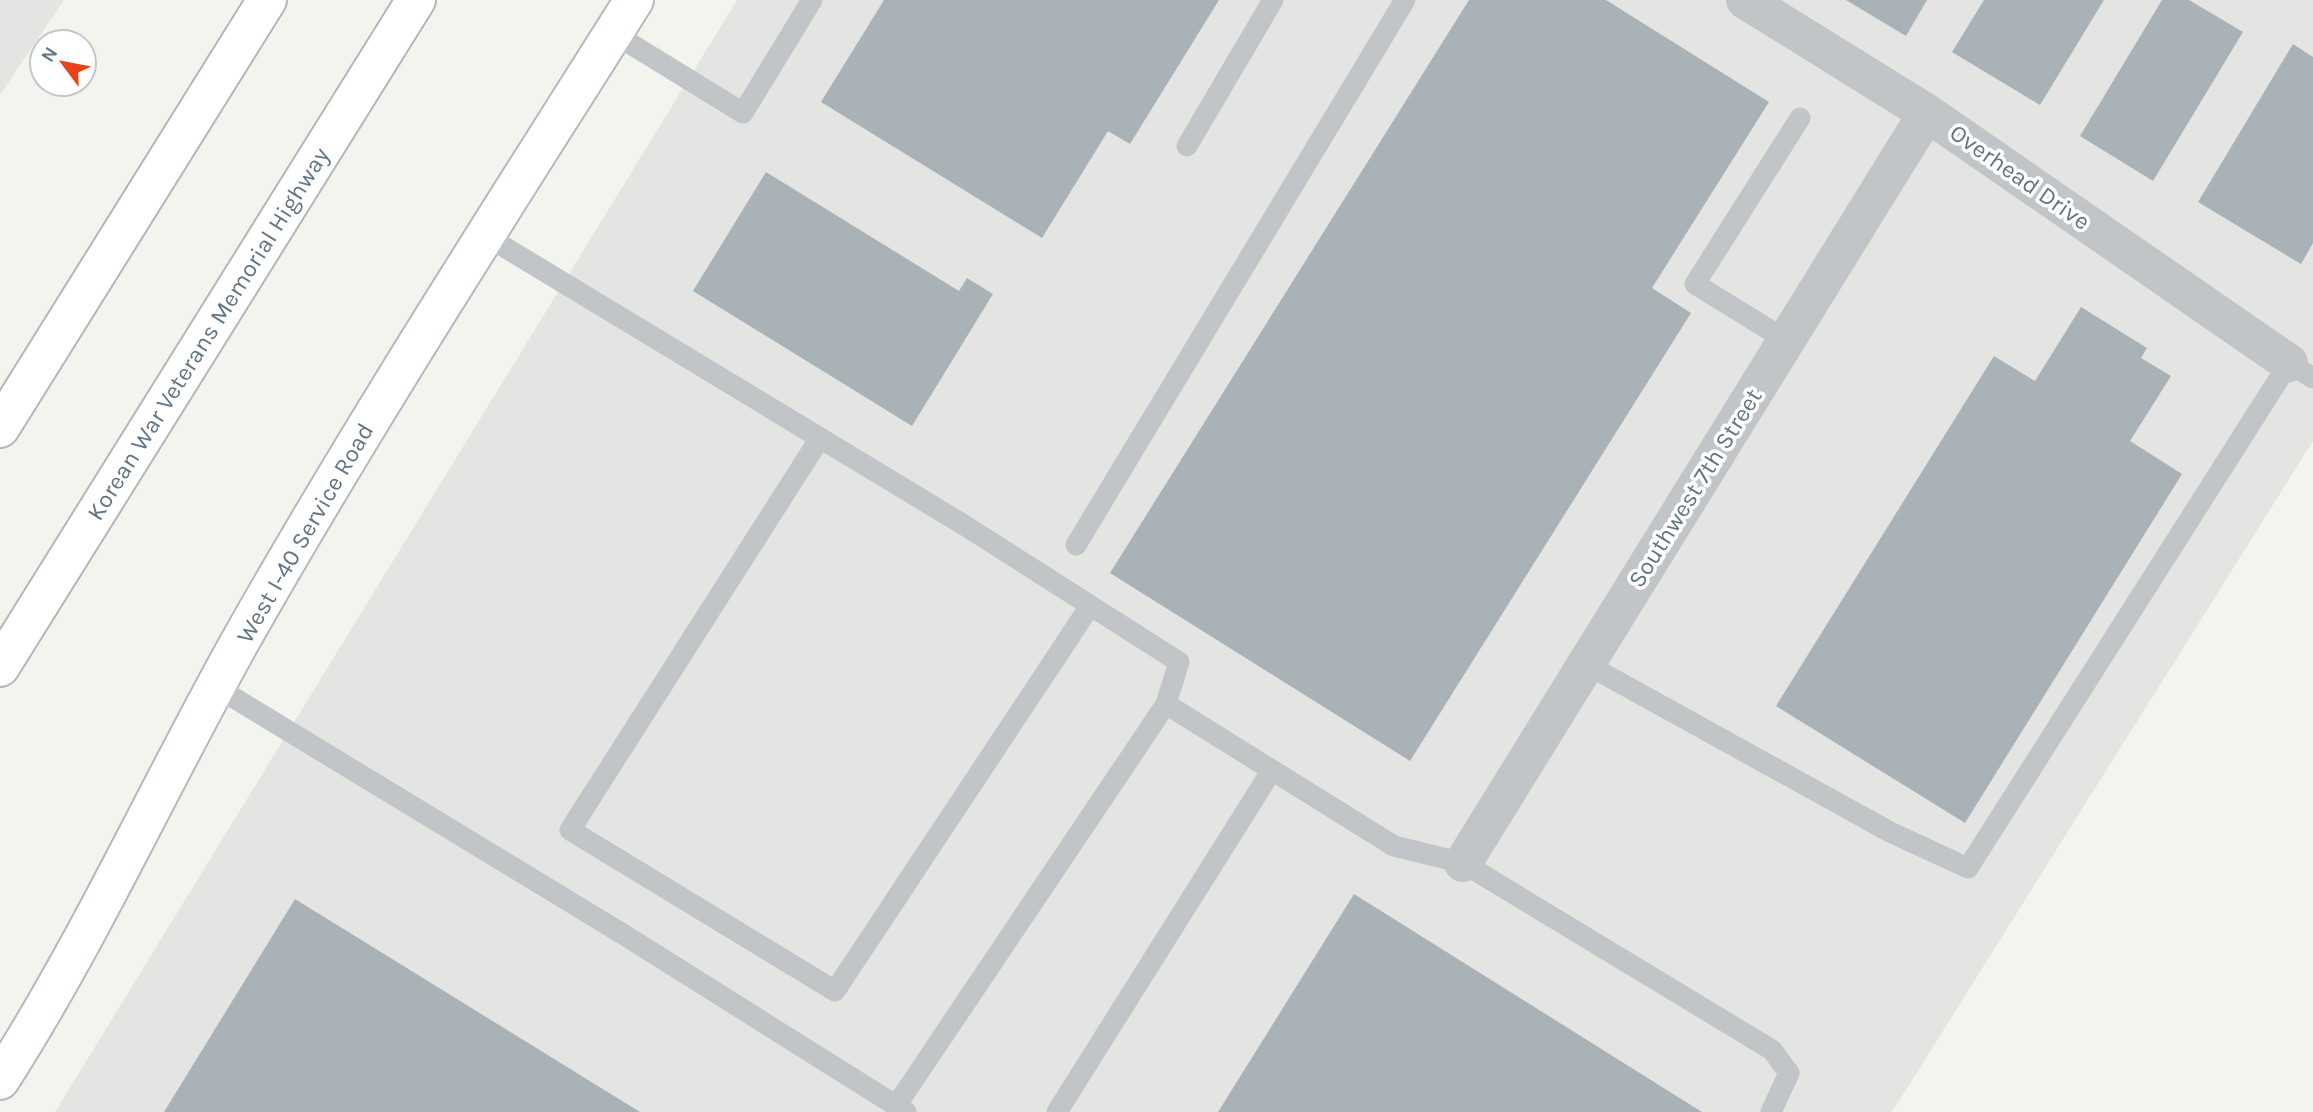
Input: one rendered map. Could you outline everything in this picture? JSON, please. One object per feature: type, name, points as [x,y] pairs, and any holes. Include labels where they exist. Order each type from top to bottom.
[{"type":"main road","points":[[0,428],[267,0]]},
{"type":"main road","name":"Korean War Veterans Memorial Highway","points":[[0,667],[416,0]]},
{"type":"main road","name":"West I-40 Service Road","points":[[0,1080],[96,915],[216,687],[369,423],[634,0]]},
{"type":"street","name":"Overhead Drive","points":[[1745,0],[1927,113],[2301,370]]},
{"type":"street","name":"Southwest 7th Street","points":[[1463,863],[1927,113]]},
{"type":"lane","points":[[614,33],[743,113],[812,0]]},
{"type":"lane","points":[[1187,146],[1273,0]]},
{"type":"lane","points":[[1076,545],[1405,0]]},
{"type":"lane","points":[[1786,340],[1695,284],[1800,118]]},
{"type":"lane","points":[[216,687],[626,936],[901,1109],[1166,704],[1179,662],[964,525],[486,236]]},
{"type":"lane","points":[[1586,664],[1891,832],[1968,868],[2301,370]]},
{"type":"lane","points":[[820,438],[570,830],[835,991],[1090,606]]},
{"type":"lane","points":[[1166,704],[1394,846],[1463,863],[1772,1050],[1789,1073],[1771,1112]]},
{"type":"lane","points":[[1057,1112],[1272,770]]},
{"type":"shaded area","points":[[0,0],[64,0],[45,28],[28,28],[28,53],[0,95]]},
{"type":"shaded area","points":[[737,0],[2313,0],[2313,441],[1892,1112],[55,1112]]},
{"type":"building","points":[[884,0],[1219,0],[1130,144],[1108,131],[1042,238],[821,102]]},
{"type":"building","points":[[1469,0],[1606,0],[1769,102],[1652,288],[1691,313],[1410,761],[1110,573]]},
{"type":"building","points":[[1846,0],[1927,0],[1906,36]]},
{"type":"building","points":[[1984,0],[2104,0],[2040,105],[1952,52]]},
{"type":"building","points":[[2162,0],[2189,0],[2243,32],[2153,181],[2080,136]]},
{"type":"building","points":[[2293,44],[2313,57],[2313,243],[2301,264],[2198,202]]},
{"type":"building","points":[[766,172],[959,291],[967,278],[993,294],[912,426],[693,291]]},
{"type":"building","points":[[2081,307],[2147,348],[2141,358],[2171,376],[2130,441],[2182,474],[1965,823],[1776,706],[1994,356],[2035,381]]},
{"type":"building","points":[[1354,894],[1702,1112],[1218,1112]]},
{"type":"building","points":[[295,899],[640,1112],[164,1112]]}]
